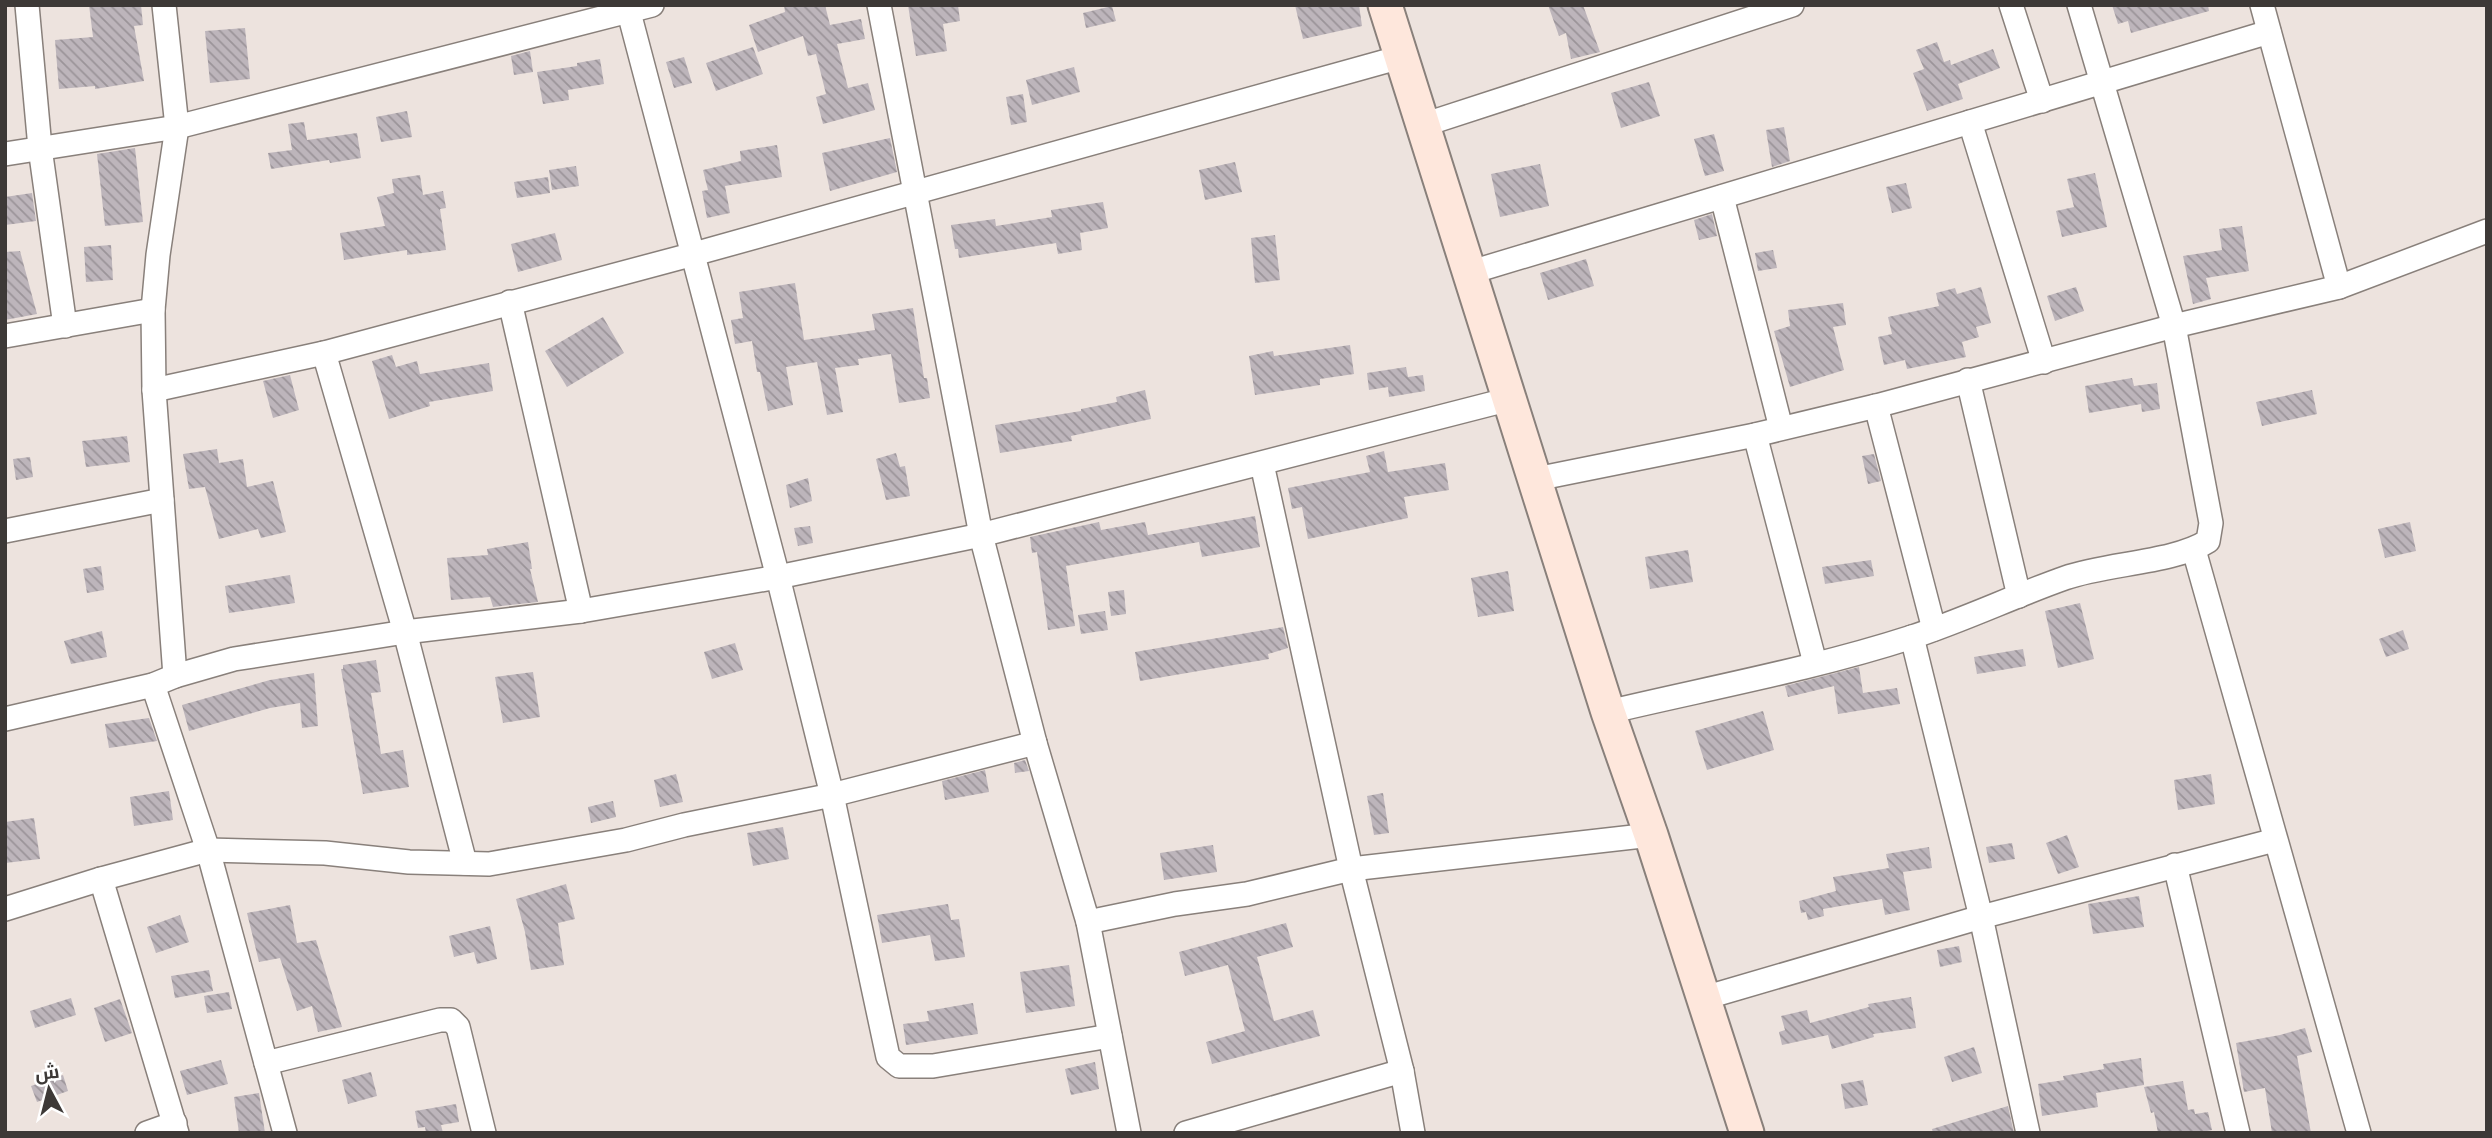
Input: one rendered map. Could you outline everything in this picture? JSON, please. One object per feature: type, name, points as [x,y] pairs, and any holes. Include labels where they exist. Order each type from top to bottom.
[{"type":"main road","points":[[1385,5],[1608,712],[1651,835],[1746,1133]]},
{"type":"street","points":[[27,5],[40,148],[65,326]]},
{"type":"street","points":[[164,5],[177,127],[158,255],[153,310],[154,390],[175,676]]},
{"type":"street","points":[[5,154],[177,127],[652,5]]},
{"type":"street","points":[[878,5],[981,535],[1035,743],[1088,922],[1129,1133]]},
{"type":"street","points":[[1423,125],[1792,5]]},
{"type":"street","points":[[2011,5],[2042,101]]},
{"type":"street","points":[[1608,712],[1912,637],[2066,578],[2099,568],[2194,550],[2208,541],[2211,523],[2174,327],[2079,5]]},
{"type":"street","points":[[2262,5],[2339,287]]},
{"type":"street","points":[[628,9],[778,577],[832,795],[888,1057],[899,1066],[933,1066],[1110,1036]]},
{"type":"street","points":[[1468,273],[2269,32]]},
{"type":"street","points":[[154,390],[324,353],[694,254],[1401,57]]},
{"type":"street","points":[[1970,122],[2044,362]]},
{"type":"street","points":[[1722,197],[1781,428]]},
{"type":"street","points":[[1536,479],[1755,435],[2339,287],[2487,231]]},
{"type":"street","points":[[510,302],[581,611]]},
{"type":"street","points":[[5,336],[153,310]]},
{"type":"street","points":[[324,353],[405,632],[465,863]]},
{"type":"street","points":[[1968,380],[2019,596]]},
{"type":"street","points":[[5,719],[153,685],[234,659],[405,632],[581,611],[778,577],[981,535],[1510,399]]},
{"type":"street","points":[[1876,406],[1934,629]]},
{"type":"street","points":[[1755,435],[1815,663]]},
{"type":"street","points":[[1262,464],[1351,869],[1402,1071],[1413,1133]]},
{"type":"street","points":[[5,531],[162,500]]},
{"type":"street","points":[[2194,550],[2359,1133]]},
{"type":"street","points":[[1912,637],[1981,917],[2028,1133]]},
{"type":"street","points":[[153,685],[208,850],[285,1133]]},
{"type":"street","points":[[5,909],[208,850],[325,853],[409,862],[489,864],[626,840],[684,825],[832,795],[1035,743]]},
{"type":"street","points":[[1088,922],[1175,904],[1247,894],[1351,869],[1651,835]]},
{"type":"street","points":[[1704,998],[1981,917],[2275,840]]},
{"type":"street","points":[[2175,865],[2238,1133]]},
{"type":"street","points":[[101,879],[176,1128],[147,1133]]},
{"type":"street","points":[[267,1063],[440,1020],[451,1020],[458,1027],[484,1133]]},
{"type":"street","points":[[1186,1133],[1402,1071]]},
{"type":"building","points":[[89,5],[141,5],[143,25],[134,26],[144,81],[95,89],[95,86],[59,89],[55,40],[93,37]]},
{"type":"building","points":[[784,5],[825,5],[830,25],[861,19],[865,39],[837,44],[848,88],[868,83],[875,110],[823,124],[816,97],[826,94],[816,54],[808,56],[803,36],[758,52],[749,25],[785,12]]},
{"type":"building","points":[[908,5],[958,5],[960,21],[943,24],[947,51],[916,56]]},
{"type":"building","points":[[1295,5],[1359,5],[1362,26],[1303,39]]},
{"type":"building","points":[[1548,5],[1583,5],[1600,52],[1571,59],[1566,33],[1559,36]]},
{"type":"building","points":[[2112,5],[2208,5],[2209,11],[2131,33],[2128,21],[2118,24]]},
{"type":"building","points":[[1112,6],[1116,21],[1086,28],[1083,13]]},
{"type":"building","points":[[245,28],[250,79],[210,83],[205,31]]},
{"type":"building","points":[[1937,42],[1944,62],[1950,60],[1951,65],[1993,49],[2000,68],[1958,84],[1963,99],[1927,111],[1913,73],[1924,69],[1916,50]]},
{"type":"building","points":[[753,47],[763,74],[716,91],[706,63]]},
{"type":"building","points":[[530,51],[533,72],[514,75],[511,56]]},
{"type":"building","points":[[684,57],[692,83],[674,88],[666,62]]},
{"type":"building","points":[[600,59],[604,84],[568,90],[569,100],[543,104],[537,72],[577,66],[577,63]]},
{"type":"building","points":[[1074,67],[1080,92],[1032,105],[1026,80]]},
{"type":"building","points":[[1649,82],[1660,116],[1621,128],[1611,93]]},
{"type":"building","points":[[1023,94],[1027,122],[1011,125],[1006,97]]},
{"type":"building","points":[[407,111],[412,137],[381,142],[376,117]]},
{"type":"building","points":[[304,122],[307,140],[357,133],[361,158],[271,169],[268,153],[292,150],[288,124]]},
{"type":"building","points":[[1784,127],[1790,161],[1772,167],[1766,130]]},
{"type":"building","points":[[1714,134],[1724,171],[1705,176],[1694,139]]},
{"type":"building","points":[[890,138],[897,172],[830,191],[822,153]]},
{"type":"building","points":[[777,145],[782,177],[725,186],[730,213],[707,218],[702,191],[708,190],[703,170],[741,161],[740,151]]},
{"type":"building","points":[[135,148],[143,222],[105,226],[97,154]]},
{"type":"building","points":[[1235,162],[1242,192],[1205,200],[1199,170]]},
{"type":"building","points":[[1540,164],[1549,206],[1500,217],[1491,174]]},
{"type":"building","points":[[576,166],[579,186],[552,190],[549,170]]},
{"type":"building","points":[[2095,173],[2107,227],[2062,237],[2056,211],[2074,207],[2067,179]]},
{"type":"building","points":[[420,175],[423,195],[443,191],[446,208],[440,209],[446,250],[407,255],[407,250],[344,260],[340,233],[385,226],[377,197],[394,193],[392,179]]},
{"type":"building","points":[[548,177],[550,193],[517,198],[514,182]]},
{"type":"building","points":[[1906,183],[1912,208],[1892,213],[1886,187]]},
{"type":"building","points":[[32,193],[36,221],[5,225],[5,197]]},
{"type":"building","points":[[1103,202],[1108,228],[1080,233],[1082,250],[1058,254],[1056,243],[959,258],[958,249],[955,249],[951,225],[995,219],[996,226],[1052,217],[1051,210]]},
{"type":"building","points":[[1712,214],[1717,236],[1699,240],[1694,220]]},
{"type":"building","points":[[2242,226],[2249,271],[2206,278],[2211,299],[2193,304],[2183,256],[2222,250],[2219,229]]},
{"type":"building","points":[[555,233],[562,260],[518,272],[511,244]]},
{"type":"building","points":[[1275,235],[1280,280],[1255,283],[1251,238]]},
{"type":"building","points":[[111,245],[113,280],[86,282],[84,247]]},
{"type":"building","points":[[1773,250],[1777,268],[1758,271],[1755,253]]},
{"type":"building","points":[[20,251],[37,314],[5,320],[5,252]]},
{"type":"building","points":[[1586,259],[1594,286],[1548,300],[1540,273]]},
{"type":"building","points":[[795,283],[804,340],[875,330],[872,314],[913,308],[924,378],[927,378],[930,398],[899,403],[891,354],[858,359],[859,365],[835,368],[843,412],[827,415],[817,362],[786,367],[793,405],[768,411],[752,341],[735,344],[731,320],[743,318],[739,292]]},
{"type":"building","points":[[1981,287],[1991,323],[1976,327],[1979,337],[1962,342],[1966,357],[1907,369],[1905,360],[1884,365],[1878,337],[1892,334],[1888,317],[1939,306],[1936,293],[1955,288],[1957,294]]},
{"type":"building","points":[[2076,287],[2084,311],[2055,321],[2047,296]]},
{"type":"building","points":[[1843,303],[1846,325],[1833,327],[1844,370],[1790,387],[1774,331],[1790,326],[1788,310]]},
{"type":"building","points":[[603,317],[624,353],[567,387],[545,351]]},
{"type":"building","points":[[1350,345],[1354,374],[1320,379],[1320,385],[1255,395],[1249,356],[1273,351],[1274,356]]},
{"type":"building","points":[[392,355],[396,367],[417,361],[420,374],[489,363],[493,391],[429,402],[430,406],[389,419],[372,361]]},
{"type":"building","points":[[1406,367],[1408,377],[1423,375],[1425,391],[1389,397],[1388,387],[1369,390],[1367,373]]},
{"type":"building","points":[[290,375],[299,410],[273,418],[263,381]]},
{"type":"building","points":[[2132,378],[2134,386],[2157,383],[2160,409],[2142,412],[2141,404],[2089,413],[2085,386]]},
{"type":"building","points":[[1145,390],[1151,419],[1071,436],[1072,441],[1000,453],[995,425],[1081,411],[1117,402],[1116,397]]},
{"type":"building","points":[[2312,390],[2317,414],[2262,426],[2256,402]]},
{"type":"building","points":[[127,436],[130,462],[86,467],[82,441]]},
{"type":"building","points":[[217,449],[219,463],[243,459],[247,487],[273,481],[286,532],[261,538],[258,529],[219,539],[205,487],[189,489],[183,454]]},
{"type":"building","points":[[1384,451],[1388,472],[1445,463],[1449,490],[1404,497],[1408,518],[1308,539],[1302,507],[1292,509],[1288,488],[1370,472],[1366,456]]},
{"type":"building","points":[[896,453],[900,467],[905,466],[910,496],[886,500],[876,459]]},
{"type":"building","points":[[1874,454],[1881,481],[1868,484],[1862,456]]},
{"type":"building","points":[[30,457],[33,477],[16,480],[13,459]]},
{"type":"building","points":[[808,478],[812,501],[790,508],[786,485]]},
{"type":"building","points":[[1255,516],[1260,547],[1202,557],[1199,542],[1066,566],[1075,626],[1048,630],[1037,552],[1032,553],[1030,537],[1099,522],[1101,530],[1145,522],[1148,535]]},
{"type":"building","points":[[2410,522],[2416,551],[2385,558],[2378,529]]},
{"type":"building","points":[[810,526],[813,543],[798,546],[794,528]]},
{"type":"building","points":[[528,542],[530,569],[538,602],[493,607],[490,597],[451,600],[447,558],[488,555],[487,549]]},
{"type":"building","points":[[1688,550],[1693,582],[1650,589],[1645,557]]},
{"type":"building","points":[[1871,560],[1874,576],[1825,584],[1822,567]]},
{"type":"building","points":[[101,566],[104,590],[87,593],[83,569]]},
{"type":"building","points":[[1508,571],[1514,611],[1478,617],[1471,578]]},
{"type":"building","points":[[290,575],[295,603],[229,613],[225,586]]},
{"type":"building","points":[[1124,590],[1126,614],[1111,616],[1108,592]]},
{"type":"building","points":[[2080,603],[2094,659],[2058,668],[2045,611]]},
{"type":"building","points":[[1105,611],[1108,630],[1081,634],[1078,615]]},
{"type":"building","points":[[1283,627],[1288,648],[1268,654],[1269,659],[1140,681],[1135,652]]},
{"type":"building","points":[[2403,630],[2409,649],[2386,657],[2379,639]]},
{"type":"building","points":[[102,631],[107,657],[71,664],[64,641]]},
{"type":"building","points":[[735,643],[743,670],[712,679],[704,652]]},
{"type":"building","points":[[2023,649],[2026,666],[1977,674],[1974,657]]},
{"type":"building","points":[[376,660],[381,692],[371,693],[381,754],[403,750],[409,787],[363,794],[341,669],[343,665]]},
{"type":"building","points":[[1859,667],[1863,693],[1897,688],[1900,704],[1838,714],[1834,686],[1788,697],[1785,686]]},
{"type":"building","points":[[533,672],[540,717],[503,723],[495,677]]},
{"type":"building","points":[[314,673],[318,726],[302,728],[300,703],[270,708],[189,731],[182,705],[270,680]]},
{"type":"building","points":[[1763,711],[1774,750],[1707,770],[1695,731]]},
{"type":"building","points":[[149,718],[157,741],[109,748],[105,724]]},
{"type":"building","points":[[1025,760],[1029,771],[1015,773],[1014,763]]},
{"type":"building","points":[[985,770],[989,792],[945,800],[942,781]]},
{"type":"building","points":[[676,774],[683,802],[660,807],[654,780]]},
{"type":"building","points":[[2211,774],[2215,804],[2178,810],[2174,780]]},
{"type":"building","points":[[169,791],[173,820],[134,826],[130,797]]},
{"type":"building","points":[[1383,793],[1389,833],[1374,835],[1367,796]]},
{"type":"building","points":[[613,801],[616,817],[591,823],[588,807]]},
{"type":"building","points":[[34,818],[40,859],[5,863],[5,822]]},
{"type":"building","points":[[783,827],[789,859],[753,866],[747,833]]},
{"type":"building","points":[[2067,835],[2079,867],[2058,874],[2046,843]]},
{"type":"building","points":[[2012,843],[2015,859],[1989,863],[1986,847]]},
{"type":"building","points":[[1213,845],[1217,872],[1164,880],[1160,853]]},
{"type":"building","points":[[1929,847],[1932,868],[1903,872],[1910,910],[1885,915],[1882,899],[1823,909],[1824,916],[1808,920],[1806,912],[1801,913],[1799,901],[1836,891],[1833,877],[1889,868],[1886,854]]},
{"type":"building","points":[[566,884],[575,919],[558,923],[564,965],[531,970],[516,899]]},
{"type":"building","points":[[2139,896],[2144,927],[2093,934],[2088,904]]},
{"type":"building","points":[[948,904],[951,920],[959,919],[965,957],[935,961],[930,935],[882,943],[877,915]]},
{"type":"building","points":[[290,905],[297,943],[316,940],[342,1027],[318,1032],[312,1006],[297,1011],[280,958],[259,962],[247,913]]},
{"type":"building","points":[[180,915],[189,942],[156,953],[147,927]]},
{"type":"building","points":[[1286,923],[1293,947],[1257,957],[1274,1021],[1313,1010],[1320,1036],[1212,1064],[1206,1042],[1245,1031],[1228,965],[1185,976],[1179,952]]},
{"type":"building","points":[[490,926],[497,959],[477,964],[474,952],[454,957],[449,936]]},
{"type":"building","points":[[1959,946],[1962,962],[1940,967],[1937,950]]},
{"type":"building","points":[[1069,965],[1075,1006],[1026,1013],[1020,972]]},
{"type":"building","points":[[209,970],[213,991],[175,998],[171,976]]},
{"type":"building","points":[[229,992],[232,1009],[207,1013],[204,996]]},
{"type":"building","points":[[1911,997],[1916,1028],[1873,1034],[1874,1037],[1832,1049],[1828,1035],[1782,1045],[1779,1032],[1785,1030],[1781,1016],[1807,1010],[1810,1023],[1869,1007],[1868,1004]]},
{"type":"building","points":[[71,998],[76,1015],[35,1028],[30,1011]]},
{"type":"building","points":[[120,999],[132,1033],[105,1042],[94,1008]]},
{"type":"building","points":[[973,1003],[978,1034],[906,1045],[903,1024],[929,1021],[927,1011]]},
{"type":"building","points":[[2305,1028],[2312,1052],[2297,1056],[2311,1133],[2272,1133],[2265,1088],[2244,1092],[2236,1043]]},
{"type":"building","points":[[1974,1047],[1982,1073],[1952,1082],[1944,1057]]},
{"type":"building","points":[[2141,1058],[2144,1085],[2096,1093],[2098,1107],[2042,1116],[2038,1084],[2064,1080],[2063,1076],[2104,1069],[2103,1064]]},
{"type":"building","points":[[221,1060],[228,1084],[187,1095],[180,1071]]},
{"type":"building","points":[[1095,1062],[1099,1089],[1071,1095],[1065,1069]]},
{"type":"building","points":[[371,1072],[377,1096],[348,1104],[342,1080]]},
{"type":"building","points":[[63,1075],[68,1091],[37,1102],[31,1086]]},
{"type":"building","points":[[1863,1080],[1868,1105],[1845,1109],[1841,1084]]},
{"type":"building","points":[[2183,1081],[2188,1110],[2194,1109],[2195,1114],[2208,1112],[2212,1130],[2197,1133],[2158,1133],[2154,1112],[2151,1113],[2144,1087]]},
{"type":"building","points":[[259,1093],[265,1133],[239,1133],[234,1097]]},
{"type":"building","points":[[456,1104],[459,1122],[441,1125],[443,1133],[426,1133],[425,1127],[418,1128],[415,1111]]},
{"type":"building","points":[[2008,1106],[2014,1133],[1933,1133],[1932,1129]]}]
